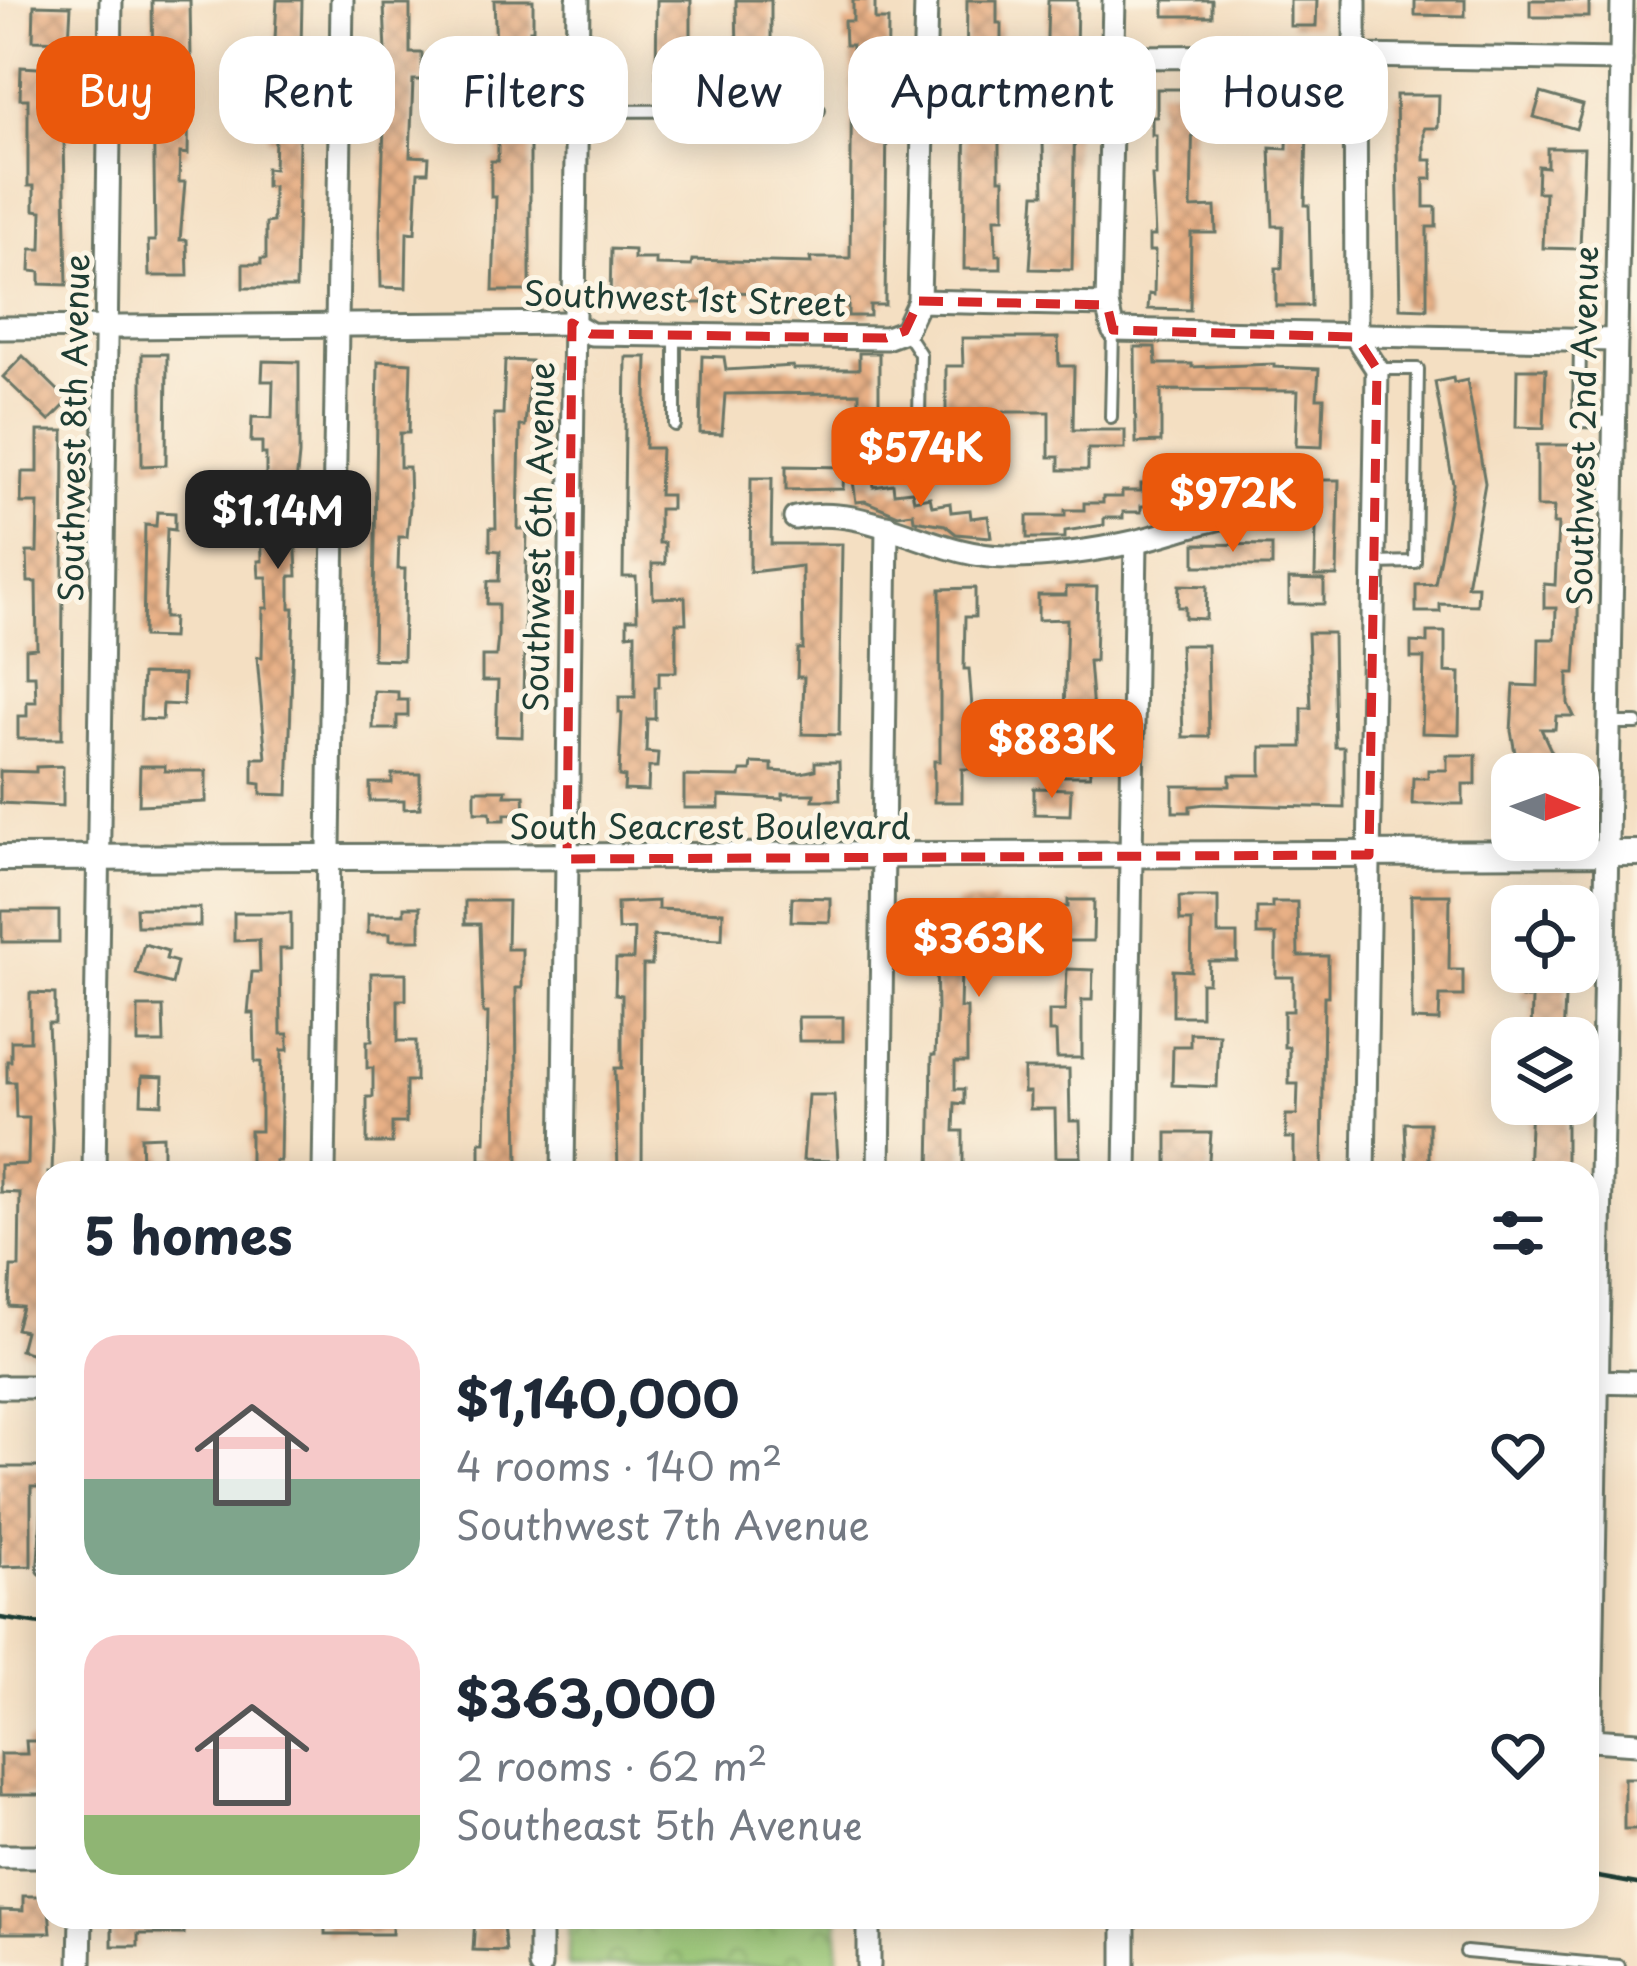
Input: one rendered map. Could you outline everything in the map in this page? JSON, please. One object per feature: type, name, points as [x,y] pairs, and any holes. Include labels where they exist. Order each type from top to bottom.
[{"type":"street","name":"Southwest 8th Avenue","points":[[94,1161],[111,0]]},
{"type":"street","points":[[324,1161],[342,0]]},
{"type":"street","name":"Southwest 6th Avenue","points":[[577,36],[578,0]]},
{"type":"street","points":[[905,331],[920,301],[926,0]]},
{"type":"street","points":[[1113,36],[1114,0]]},
{"type":"street","points":[[1354,36],[1355,0]]},
{"type":"street","name":"Southwest 2nd Avenue","points":[[1598,1161],[1614,422],[1626,388],[1616,340],[1621,60],[1629,29],[1622,0]]},
{"type":"street","points":[[1388,57],[1621,60]]},
{"type":"street","name":"Southwest 6th Avenue","points":[[563,1161],[575,144]]},
{"type":"street","points":[[1110,144],[1107,304],[1113,330],[1616,340]]},
{"type":"street","points":[[1355,144],[1356,337],[1377,369],[1364,1161]]},
{"type":"street","points":[[920,301],[1107,304]]},
{"type":"street","name":"Southwest 1st Street","points":[[0,328],[572,323],[591,334],[886,338],[905,331]]},
{"type":"street","points":[[795,518],[841,514],[979,555],[1006,558],[1136,542],[1226,515],[1272,514]]},
{"type":"street","points":[[879,1161],[887,526]]},
{"type":"street","points":[[1126,1161],[1136,542]]},
{"type":"street","name":"South Seacrest Boulevard","points":[[0,858],[1637,853]]},
{"type":"street","points":[[1599,1382],[1637,1382]]},
{"type":"street","points":[[0,1387],[36,1387]]},
{"type":"street","name":"Southwest 2nd Avenue","points":[[1599,1741],[1637,1743]]},
{"type":"street","points":[[0,1856],[36,1856]]},
{"type":"street","points":[[80,1966],[81,1929]]},
{"type":"street","points":[[540,1929],[540,1966]]},
{"type":"street","points":[[868,1966],[869,1929]]},
{"type":"street","points":[[1124,1929],[1124,1966]]},
{"type":"lane","points":[[1111,417],[1113,330]]},
{"type":"lane","points":[[905,331],[920,354],[919,420]]},
{"type":"lane","points":[[675,335],[675,425]]},
{"type":"lane","points":[[1580,339],[1579,422],[1614,422]]},
{"type":"lane","points":[[1374,563],[1415,562],[1418,369],[1377,369]]},
{"type":"lane","points":[[1608,723],[1637,723]]},
{"type":"lane","points":[[1466,1952],[1619,1966]]},
{"type":"highlighted area","points":[[919,301],[1107,305],[1113,330],[1356,337],[1377,369],[1369,855],[567,859],[572,323],[591,334],[886,338],[905,331]]},
{"type":"green space","points":[[569,1929],[838,1929],[838,1966],[568,1966]]},
{"type":"building","points":[[152,0],[190,0],[191,36],[152,36]]},
{"type":"building","points":[[277,0],[302,0],[301,36],[275,36]]},
{"type":"building","points":[[494,0],[533,0],[530,36],[496,36]]},
{"type":"building","points":[[657,0],[691,0],[691,36],[657,36]]},
{"type":"building","points":[[736,0],[771,0],[771,36],[737,36]]},
{"type":"building","points":[[853,0],[875,0],[875,20],[888,20],[888,36],[848,36],[845,45],[844,21],[853,21]]},
{"type":"building","points":[[967,0],[997,0],[1001,36],[967,36]]},
{"type":"building","points":[[1048,0],[1077,0],[1076,36],[1047,36]]},
{"type":"building","points":[[1164,0],[1212,0],[1212,16],[1164,16]]},
{"type":"building","points":[[1290,0],[1317,0],[1316,26],[1290,26]]},
{"type":"building","points":[[1415,0],[1465,0],[1465,16],[1415,15]]},
{"type":"building","points":[[1530,0],[1589,0],[1589,17],[1530,17]]},
{"type":"building","points":[[34,5],[71,6],[69,36],[36,36],[33,40]]},
{"type":"building","points":[[384,5],[410,5],[410,53],[419,53],[419,80],[413,80],[410,156],[429,157],[428,172],[418,172],[415,233],[407,232],[406,288],[381,287],[383,144],[395,144],[395,36],[385,36]]},
{"type":"building","points":[[21,67],[36,68],[36,144],[64,144],[67,285],[40,284],[40,272],[30,271],[31,249],[41,249],[42,211],[34,210],[34,186],[28,186],[28,99],[20,99]]},
{"type":"building","points":[[1157,89],[1180,89],[1180,144],[1192,144],[1191,208],[1215,207],[1216,233],[1191,233],[1190,310],[1148,309],[1149,294],[1154,295],[1155,251],[1149,251],[1149,236],[1155,236],[1152,176],[1156,176]]},
{"type":"building","points":[[1541,93],[1583,105],[1576,129],[1534,117]]},
{"type":"building","points":[[1396,95],[1439,95],[1438,128],[1424,128],[1424,160],[1432,160],[1432,179],[1424,179],[1424,207],[1436,207],[1436,227],[1427,227],[1427,309],[1400,308]]},
{"type":"building","points":[[154,144],[188,144],[188,154],[180,153],[179,182],[185,182],[180,240],[187,240],[188,276],[149,276],[148,241],[155,241]]},
{"type":"building","points":[[275,144],[299,144],[296,288],[243,288],[243,264],[261,264],[266,259],[273,186],[266,186],[266,168],[274,169]]},
{"type":"building","points":[[498,144],[530,144],[530,291],[493,291],[496,197],[491,197],[491,161],[498,161]]},
{"type":"building","points":[[851,144],[887,144],[885,305],[870,305],[870,316],[848,316],[848,300],[763,302],[763,293],[705,293],[705,303],[610,303],[611,249],[634,250],[634,259],[656,259],[656,265],[691,266],[692,260],[811,263],[810,258],[850,258]]},
{"type":"building","points":[[965,144],[999,144],[1004,218],[995,218],[1001,269],[964,269]]},
{"type":"building","points":[[1043,144],[1074,144],[1072,270],[1030,269],[1035,194],[1044,194]]},
{"type":"building","points":[[1287,144],[1307,144],[1311,306],[1276,306],[1283,226],[1273,226],[1270,148],[1287,149]]},
{"type":"building","points":[[1547,148],[1584,148],[1580,249],[1543,248],[1545,192],[1537,192],[1538,166],[1547,167]]},
{"type":"building","points":[[962,338],[1058,338],[1059,366],[1074,366],[1073,430],[1125,430],[1125,449],[1088,449],[1088,470],[1059,470],[1059,457],[1049,457],[1049,412],[971,412],[972,458],[933,458],[934,450],[859,445],[859,393],[725,394],[722,434],[700,433],[702,356],[724,357],[726,370],[859,369],[859,353],[879,353],[879,430],[946,430],[946,366],[963,366]]},
{"type":"building","points":[[1135,347],[1155,347],[1156,364],[1274,364],[1319,369],[1317,398],[1324,398],[1322,447],[1296,446],[1298,391],[1161,390],[1161,442],[1136,443]]},
{"type":"building","points":[[142,354],[167,354],[166,465],[142,466]]},
{"type":"building","points":[[23,356],[69,401],[49,421],[3,377]]},
{"type":"building","points":[[626,357],[647,357],[645,448],[661,448],[659,495],[671,495],[671,509],[659,509],[659,543],[665,543],[665,564],[652,564],[653,598],[685,597],[686,623],[676,623],[676,672],[659,672],[655,719],[647,719],[646,752],[658,753],[657,767],[649,767],[648,791],[624,790],[625,777],[619,776],[619,697],[635,697],[635,633],[627,634],[627,619],[637,619],[636,577],[623,577]]},
{"type":"building","points":[[505,360],[531,361],[525,426],[520,426],[518,529],[527,529],[522,737],[496,736],[498,681],[482,681],[482,656],[496,656],[498,636],[498,604],[487,604],[488,581],[499,581],[500,551],[490,550],[490,528],[496,528],[494,414],[503,414]]},
{"type":"building","points":[[263,361],[299,362],[288,795],[261,794],[261,784],[253,783],[253,758],[266,758],[257,657],[262,657],[263,608],[268,608],[267,577],[259,577],[258,561],[262,561],[261,511],[266,511],[266,454],[262,454],[262,442],[251,442],[252,417],[272,418],[273,381],[262,381]]},
{"type":"building","points":[[378,361],[411,363],[409,433],[400,433],[400,467],[409,467],[410,506],[407,537],[399,537],[398,569],[405,569],[403,660],[373,659]]},
{"type":"building","points":[[1517,369],[1546,369],[1544,428],[1516,427]]},
{"type":"building","points":[[1453,378],[1454,383],[1467,380],[1485,483],[1467,586],[1478,586],[1477,605],[1440,604],[1440,612],[1416,612],[1416,585],[1435,584],[1453,484],[1435,382]]},
{"type":"building","points":[[38,431],[64,431],[62,739],[18,739],[18,716],[27,716],[27,702],[36,702],[35,675],[26,675],[26,649],[37,648],[36,582],[28,582],[27,552],[37,552],[38,503],[21,503],[22,472],[38,472]]},
{"type":"building","points":[[1537,445],[1579,445],[1578,622],[1575,673],[1568,673],[1568,704],[1574,716],[1556,716],[1555,729],[1541,729],[1552,753],[1515,753],[1511,731],[1514,685],[1538,686],[1539,639],[1555,639],[1556,608],[1544,608],[1544,584],[1555,585],[1558,524],[1553,524],[1554,507],[1537,507]]},
{"type":"building","points":[[1267,463],[1268,470],[1304,467],[1305,489],[1266,492],[1266,484],[1219,487],[1220,493],[1160,499],[1160,506],[1141,506],[1141,512],[1123,512],[1123,518],[1104,518],[1104,525],[1065,531],[1065,538],[1027,538],[1027,516],[1065,516],[1065,510],[1084,510],[1084,503],[1122,497],[1122,491],[1141,491],[1141,484],[1160,484],[1160,478],[1190,478],[1190,468]]},
{"type":"building","points":[[786,466],[844,467],[843,489],[786,490]]},
{"type":"building","points":[[751,478],[772,478],[771,544],[842,544],[839,735],[802,734],[804,677],[797,677],[798,649],[803,649],[802,566],[750,572]]},
{"type":"building","points":[[873,478],[874,487],[893,484],[894,493],[912,491],[914,500],[930,497],[932,506],[950,503],[951,512],[970,510],[971,518],[988,516],[991,537],[956,534],[945,525],[914,520],[913,513],[898,515],[865,501],[856,502],[853,481]]},
{"type":"building","points":[[1317,480],[1339,480],[1337,576],[1315,576]]},
{"type":"building","points":[[157,512],[175,513],[175,530],[167,529],[164,618],[173,618],[172,638],[143,637],[145,525],[156,526]]},
{"type":"building","points":[[1195,544],[1272,545],[1272,566],[1195,566]]},
{"type":"building","points":[[1289,579],[1324,580],[1324,604],[1289,604]]},
{"type":"building","points":[[1179,585],[1207,586],[1206,619],[1185,618],[1185,607],[1178,607]]},
{"type":"building","points":[[1066,587],[1097,587],[1095,661],[1089,661],[1090,776],[1062,776],[1067,619],[1038,620],[1038,595],[1066,595]]},
{"type":"building","points":[[975,588],[975,617],[965,617],[964,669],[969,669],[975,746],[1000,746],[1001,769],[962,769],[962,802],[934,802],[934,761],[940,761],[940,589]]},
{"type":"building","points":[[1427,632],[1445,632],[1445,672],[1460,673],[1459,734],[1422,733],[1424,658],[1411,658],[1411,642],[1427,643]]},
{"type":"building","points":[[1308,633],[1333,633],[1335,747],[1344,747],[1344,808],[1205,804],[1190,806],[1190,812],[1173,812],[1173,786],[1230,786],[1230,775],[1261,775],[1261,747],[1302,747],[1302,708],[1311,708]]},
{"type":"building","points":[[1180,645],[1207,645],[1209,737],[1183,737]]},
{"type":"building","points":[[142,674],[184,675],[183,705],[163,704],[162,720],[140,719]]},
{"type":"building","points":[[374,691],[398,692],[398,700],[408,700],[408,716],[397,716],[397,729],[373,729]]},
{"type":"building","points":[[1447,755],[1476,755],[1476,784],[1463,784],[1463,804],[1412,804],[1413,778],[1428,778],[1428,770],[1447,770]]},
{"type":"building","points":[[815,762],[839,762],[840,800],[813,800],[814,794],[783,794],[783,799],[719,796],[719,808],[684,808],[684,776],[740,777],[741,771],[751,771],[752,763],[772,764],[772,771],[801,773],[815,770]]},
{"type":"building","points":[[63,766],[63,806],[0,803],[0,771],[36,772],[36,767]]},
{"type":"building","points":[[140,766],[206,771],[206,802],[139,805]]},
{"type":"building","points":[[392,774],[420,774],[420,808],[404,809],[404,801],[370,801],[370,783],[392,783]]},
{"type":"building","points":[[1034,788],[1071,789],[1070,815],[1034,814]]},
{"type":"building","points":[[475,790],[524,795],[525,814],[491,820],[490,812],[475,812]]},
{"type":"building","points":[[1411,895],[1450,895],[1449,970],[1463,970],[1463,996],[1440,996],[1439,1021],[1412,1020]]},
{"type":"building","points":[[792,897],[830,898],[830,922],[791,921]]},
{"type":"building","points":[[1179,897],[1218,897],[1218,934],[1237,934],[1237,961],[1209,961],[1208,983],[1201,983],[1201,1016],[1173,1016],[1173,970],[1191,971],[1192,921],[1180,921]]},
{"type":"building","points":[[995,900],[996,905],[1068,907],[1068,900],[1094,900],[1093,941],[1033,941],[1033,933],[1017,933],[1018,927],[962,929],[960,1008],[967,1008],[967,1062],[955,1062],[955,1089],[964,1089],[964,1104],[955,1103],[954,1131],[963,1131],[963,1161],[930,1161],[937,1008],[935,908],[957,908],[957,902]]},
{"type":"building","points":[[465,901],[508,901],[507,949],[522,949],[522,988],[516,988],[518,1161],[480,1160],[480,1142],[485,1142],[488,1013],[483,1013],[480,924],[465,924]]},
{"type":"building","points":[[658,901],[658,909],[723,912],[722,939],[653,936],[652,965],[643,965],[642,1161],[618,1161],[615,1068],[622,1068],[622,995],[615,994],[616,959],[633,959],[634,929],[618,930],[617,903]]},
{"type":"building","points":[[1272,902],[1297,902],[1298,956],[1328,956],[1322,1161],[1294,1161],[1294,1138],[1286,1138],[1286,1115],[1297,1115],[1298,1084],[1289,1084],[1289,1047],[1284,1047],[1284,1011],[1293,1011],[1293,977],[1276,977],[1276,935],[1257,935],[1257,908],[1272,908]]},
{"type":"building","points":[[404,907],[420,907],[420,940],[390,940],[390,933],[368,933],[368,914],[404,914]]},
{"type":"building","points":[[136,908],[200,908],[200,926],[137,926]]},
{"type":"building","points":[[2,911],[59,911],[59,942],[2,942]]},
{"type":"building","points":[[234,913],[291,913],[291,949],[280,949],[281,1034],[288,1034],[288,1050],[282,1050],[280,1161],[250,1161],[250,1131],[261,1131],[261,1062],[255,1062],[254,1013],[248,1013],[252,972],[260,972],[259,940],[234,941]]},
{"type":"building","points":[[144,944],[168,951],[166,959],[177,962],[172,984],[136,974]]},
{"type":"building","points":[[1067,969],[1093,970],[1092,1000],[1082,1000],[1082,1058],[1057,1058],[1056,1032],[1049,1032],[1049,1011],[1065,1011]]},
{"type":"building","points":[[371,973],[406,973],[406,1000],[398,1000],[398,1041],[416,1041],[416,1081],[406,1081],[406,1123],[392,1123],[392,1143],[367,1143],[367,1097],[373,1097],[373,1068],[367,1068],[367,1041],[372,1041]]},
{"type":"building","points":[[30,993],[55,994],[55,1023],[48,1023],[52,1161],[36,1161],[36,1355],[20,1350],[25,1331],[16,1329],[22,1307],[9,1306],[11,1267],[19,1267],[20,1193],[0,1192],[0,1165],[28,1164],[29,1118],[16,1118],[15,1082],[7,1082],[7,1061],[11,1061],[11,1041],[30,1041]]},
{"type":"building","points":[[1522,993],[1565,993],[1564,1017],[1532,1017],[1532,998],[1522,998]]},
{"type":"building","points":[[138,1007],[163,1007],[164,1043],[138,1043]]},
{"type":"building","points":[[798,1017],[843,1017],[843,1041],[799,1041]]},
{"type":"building","points":[[1190,1033],[1219,1034],[1217,1087],[1172,1085],[1173,1046],[1190,1046]]},
{"type":"building","points":[[1024,1069],[1069,1069],[1070,1121],[1080,1121],[1081,1157],[1056,1157],[1055,1109],[1030,1109]]},
{"type":"building","points":[[142,1076],[163,1077],[162,1104],[141,1103]]},
{"type":"building","points":[[808,1095],[834,1095],[838,1161],[803,1160]]},
{"type":"building","points":[[1405,1123],[1429,1123],[1429,1161],[1407,1161]]},
{"type":"building","points":[[1530,1125],[1566,1125],[1566,1161],[1529,1161]]},
{"type":"building","points":[[1167,1133],[1211,1133],[1209,1161],[1167,1161]]},
{"type":"building","points":[[163,1136],[163,1161],[142,1161],[141,1137]]},
{"type":"building","points":[[0,1467],[36,1467],[36,1487],[31,1487],[31,1566],[0,1567]]},
{"type":"building","points":[[26,1741],[36,1741],[36,1795],[0,1795],[0,1754],[27,1754]]},
{"type":"building","points":[[1624,1778],[1637,1778],[1637,1829],[1624,1829]]},
{"type":"building","points":[[23,1896],[36,1896],[36,1929],[51,1929],[51,1933],[0,1933],[0,1910],[23,1911]]},
{"type":"building","points":[[112,1929],[184,1929],[184,1934],[138,1934],[138,1946],[112,1946]]},
{"type":"building","points":[[325,1929],[392,1929],[392,1934],[325,1934]]},
{"type":"building","points":[[474,1929],[503,1929],[506,1951],[473,1950]]},
{"type":"railway","points":[[0,1618],[36,1623]]},
{"type":"railway","points":[[1599,1877],[1637,1884]]}]
